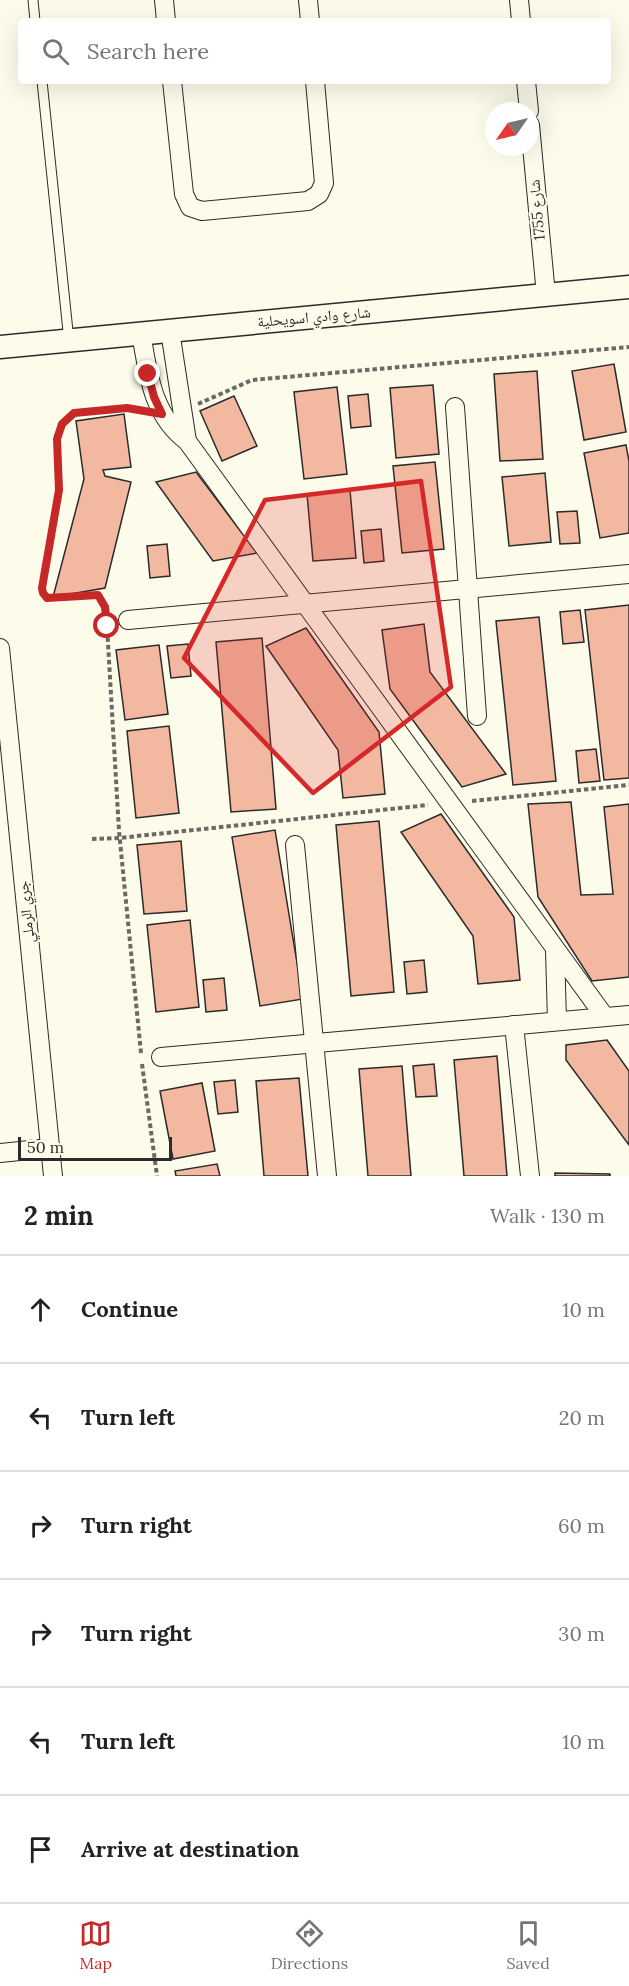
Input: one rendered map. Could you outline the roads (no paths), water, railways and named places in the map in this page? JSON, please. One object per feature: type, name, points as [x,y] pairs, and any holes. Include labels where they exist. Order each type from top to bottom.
[{"type":"street","points":[[164,0],[166,18]]},
{"type":"street","points":[[308,0],[310,18]]},
{"type":"street","points":[[519,0],[521,18]]},
{"type":"street","points":[[172,84],[184,194],[190,207],[202,212],[308,201],[320,194],[324,183],[315,84]]},
{"type":"street","points":[[526,84],[528,102]]},
{"type":"street","name":"شارع 1755","points":[[533,156],[546,295]]},
{"type":"street","name":"شارع وادي اسويحلية","points":[[0,347],[629,287]]},
{"type":"street","points":[[170,331],[187,441]]},
{"type":"street","points":[[141,333],[154,397],[162,414],[177,433],[187,441],[605,1017]]},
{"type":"street","points":[[455,407],[477,716]]},
{"type":"street","points":[[128,620],[629,574]]},
{"type":"street","name":"جري الرملي","points":[[0,648],[52,1176]]},
{"type":"street","points":[[295,845],[327,1176]]},
{"type":"street","points":[[555,950],[557,1021]]},
{"type":"street","points":[[161,1057],[629,1015]]},
{"type":"street","points":[[514,1025],[530,1176]]},
{"type":"street","points":[[0,1153],[49,1148]]},
{"type":"lane","points":[[33,0],[35,18]]},
{"type":"lane","points":[[42,84],[69,341]]}]
